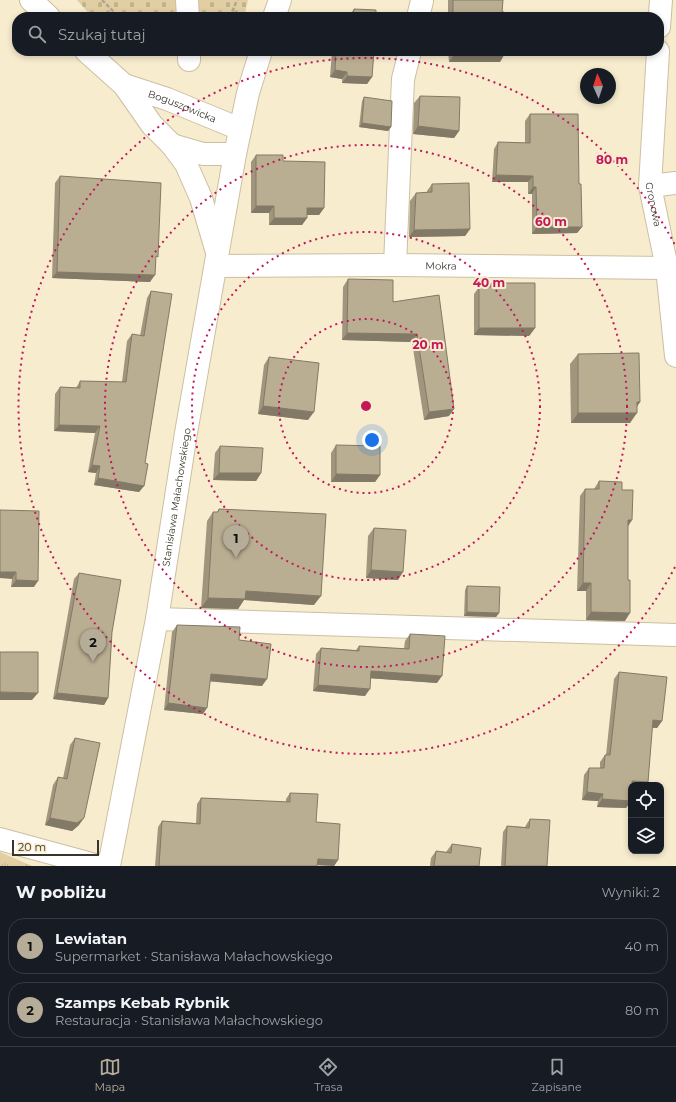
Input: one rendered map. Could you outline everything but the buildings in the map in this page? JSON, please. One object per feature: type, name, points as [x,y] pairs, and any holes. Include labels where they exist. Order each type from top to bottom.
[{"type":"street","points":[[31,0],[43,12]]},
{"type":"street","points":[[187,0],[188,12]]},
{"type":"street","points":[[276,12],[280,0]]},
{"type":"street","points":[[660,12],[661,0]]},
{"type":"street","name":"Boguszowicka","points":[[92,56],[124,85],[152,125],[172,145],[186,164],[195,180],[201,198],[217,261]]},
{"type":"street","name":"Stanisława Małachowskiego","points":[[109,866],[157,619],[186,433],[235,154],[240,129],[260,56]]},
{"type":"street","points":[[395,265],[403,79],[409,56]]},
{"type":"street","name":"Gronowa","points":[[658,56],[650,186],[667,268],[676,356]]},
{"type":"street","name":"Boguszowicka","points":[[124,85],[167,99],[240,129]]},
{"type":"street","name":"Boguszowicka","points":[[172,145],[203,154],[235,154]]},
{"type":"street","points":[[650,186],[676,183]]},
{"type":"street","name":"Mokra","points":[[217,261],[395,265],[667,268]]},
{"type":"street","points":[[157,619],[676,634]]},
{"type":"street","points":[[0,839],[99,866]]},
{"type":"path","points":[[102,0],[114,12]]},
{"type":"path","points":[[232,12],[237,0]]},
{"type":"green space","points":[[77,0],[248,0],[245,12],[88,12]]},
{"type":"green space","points":[[0,852],[32,866],[0,866]]},
{"type":"place","name":"Lewiatan","points":[[236,558]]},
{"type":"place","name":"Szamps Kebab Rybnik","points":[[93,662]]}]
